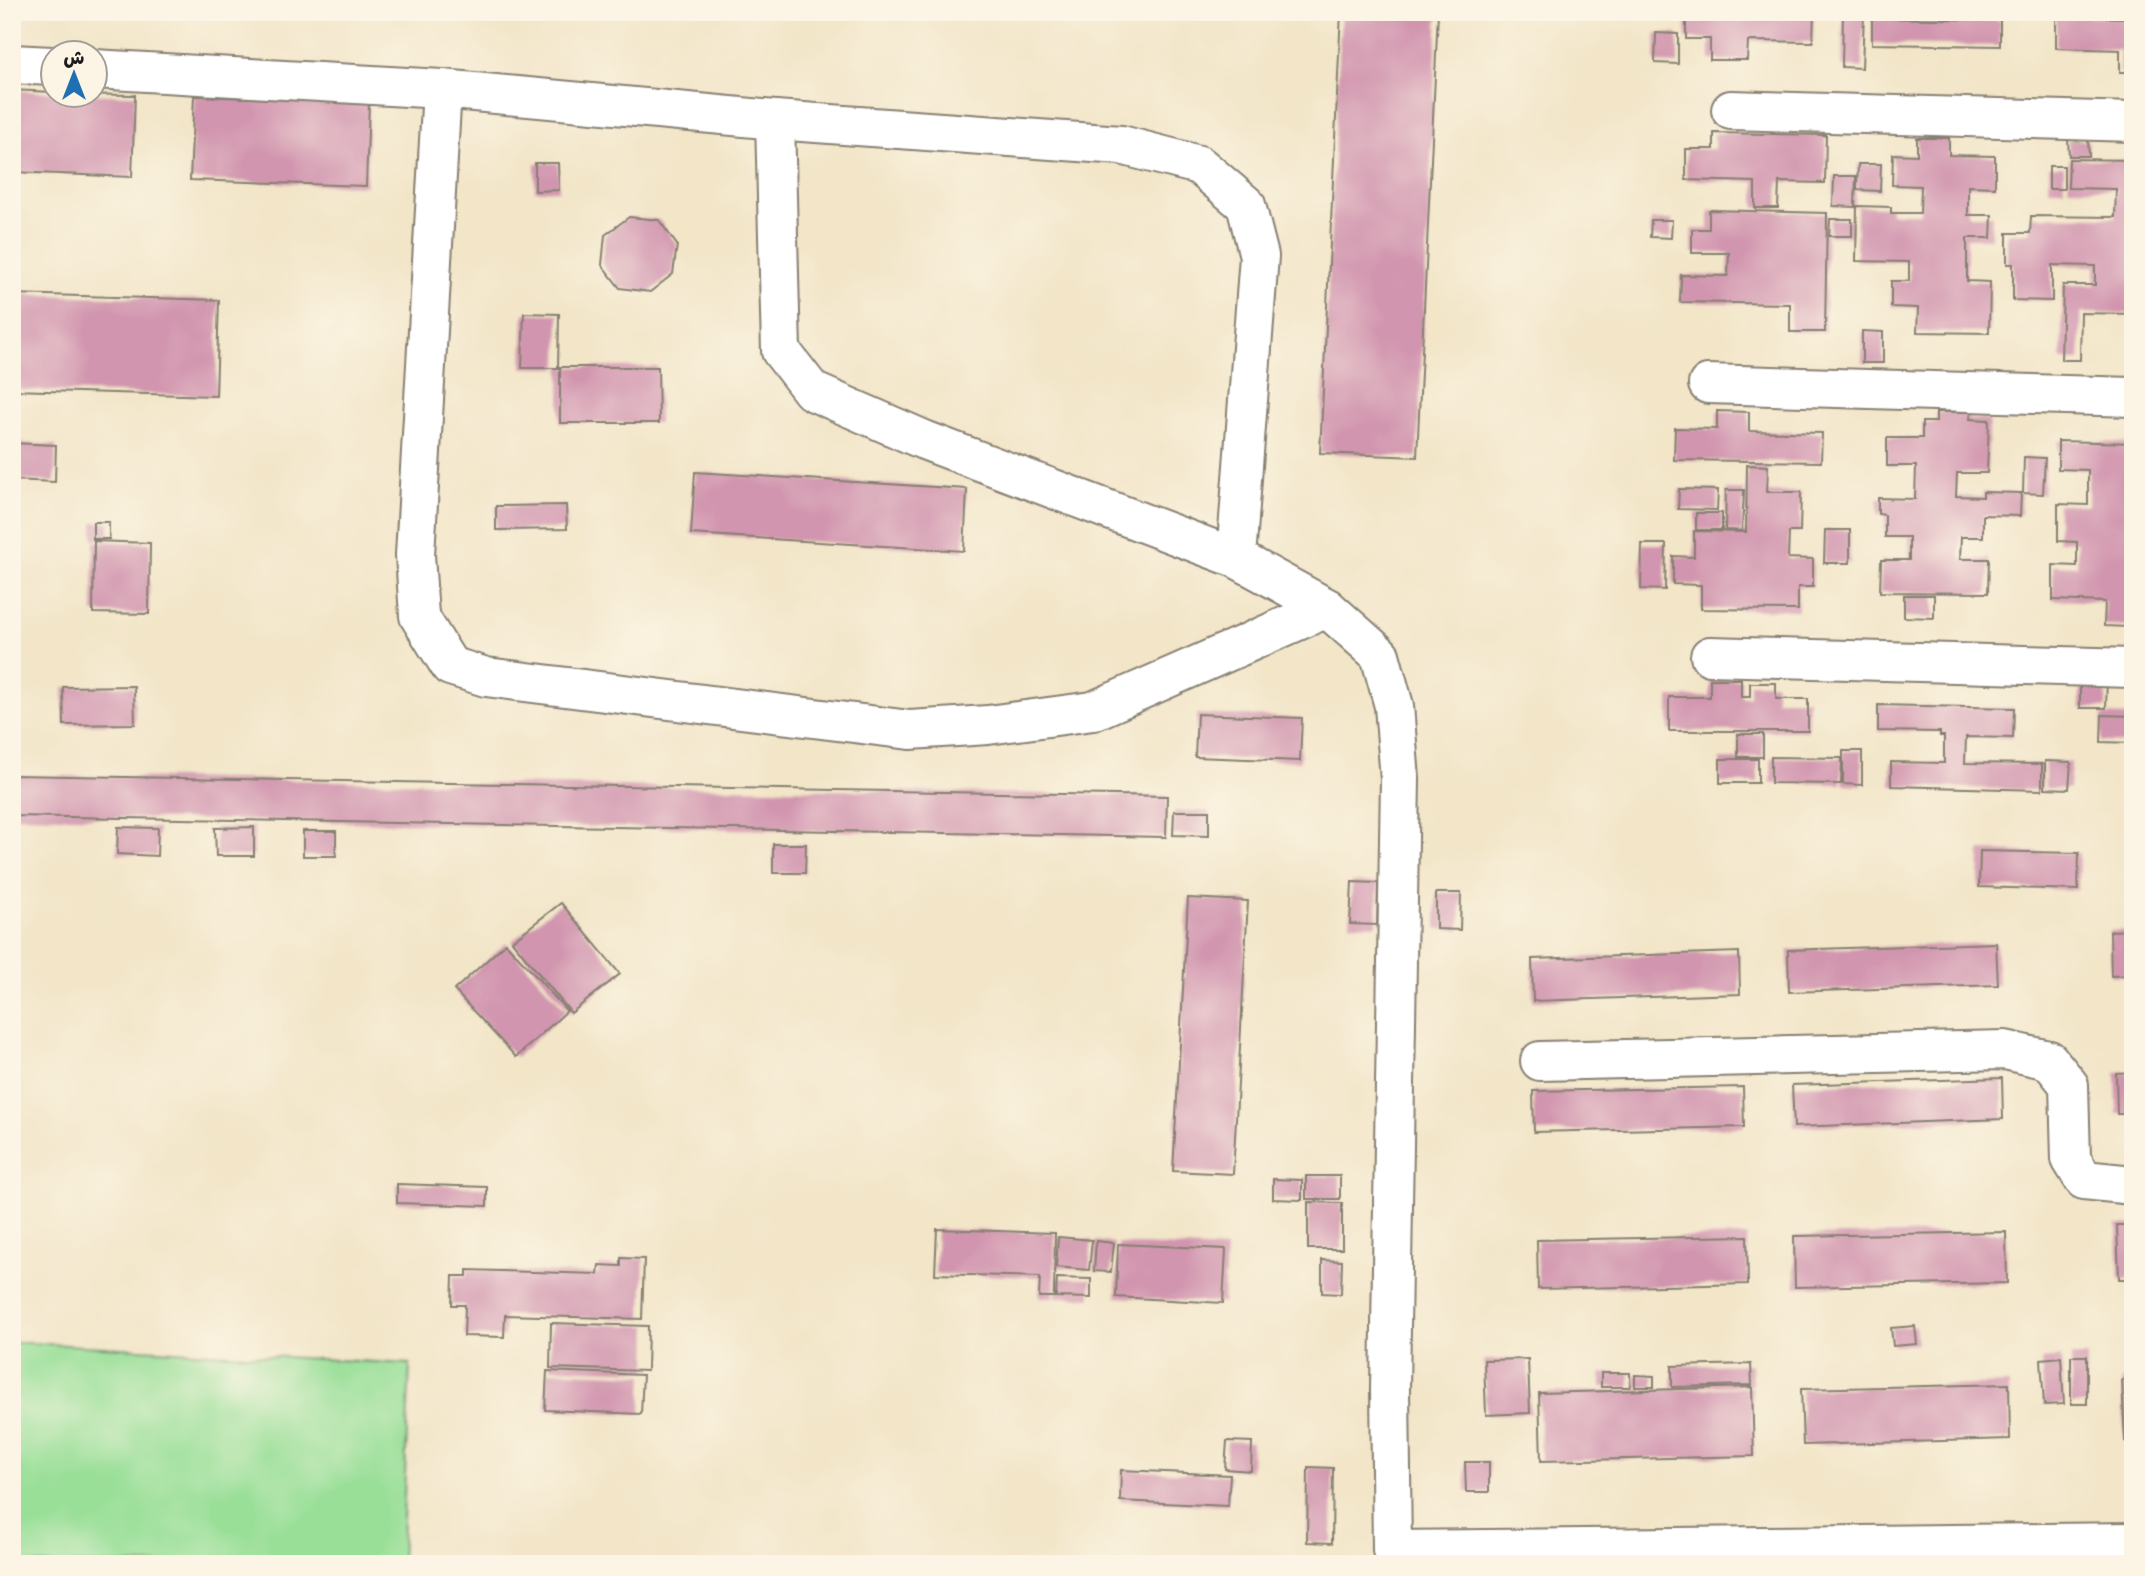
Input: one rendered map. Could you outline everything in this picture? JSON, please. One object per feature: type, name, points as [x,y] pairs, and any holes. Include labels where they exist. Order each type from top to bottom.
[{"type":"street","points":[[12,64],[38,65]]},
{"type":"street","points":[[108,69],[442,89],[775,120],[1121,145],[1199,165],[1246,205],[1259,256],[1236,558]]},
{"type":"street","points":[[442,89],[415,555],[419,616],[450,666],[486,677],[909,730],[975,726],[1093,712],[1327,608]]},
{"type":"street","points":[[1731,110],[2133,122]]},
{"type":"street","points":[[775,120],[781,351],[812,391],[924,440],[1236,558],[1327,608],[1380,655],[1394,706],[1399,779],[1390,1389],[1392,1557],[2133,1542]]},
{"type":"street","points":[[1708,384],[2133,397]]},
{"type":"street","points":[[1710,656],[2133,668]]},
{"type":"street","points":[[1540,1061],[2005,1050],[2049,1060],[2069,1085],[2071,1159],[2084,1180],[2133,1185]]},
{"type":"green space","points":[[12,1342],[410,1364],[401,1564],[12,1564]]},
{"type":"building","points":[[1341,12],[1438,12],[1417,457],[1320,453]]},
{"type":"building","points":[[1686,12],[1814,12],[1813,42],[1748,41],[1747,60],[1710,60],[1710,39],[1686,39]]},
{"type":"building","points":[[1843,12],[1864,12],[1862,68],[1842,67]]},
{"type":"building","points":[[2056,17],[2133,18],[2133,72],[2120,72],[2120,50],[2056,48]]},
{"type":"building","points":[[1872,18],[2000,20],[2000,46],[1872,44]]},
{"type":"building","points":[[1656,33],[1678,34],[1678,64],[1655,63]]},
{"type":"building","points":[[12,90],[38,91],[38,108],[108,108],[108,95],[135,95],[132,177],[12,172]]},
{"type":"building","points":[[194,96],[369,102],[366,186],[190,180]]},
{"type":"building","points":[[1714,133],[1826,135],[1825,183],[1779,182],[1778,208],[1755,208],[1755,182],[1686,180],[1686,149],[1714,149]]},
{"type":"building","points":[[1917,138],[1949,138],[1949,155],[1995,156],[1995,187],[1968,186],[1968,215],[1992,215],[1991,238],[1967,238],[1967,281],[1990,282],[1989,333],[1917,332],[1918,308],[1891,307],[1891,281],[1909,281],[1909,262],[1856,261],[1857,206],[1891,207],[1891,213],[1920,213],[1921,186],[1892,185],[1893,154],[1917,155]]},
{"type":"building","points":[[2068,140],[2088,140],[2089,156],[2069,156]]},
{"type":"building","points":[[2069,159],[2133,160],[2133,314],[2081,313],[2080,360],[2061,360],[2063,285],[2095,285],[2095,266],[2052,265],[2052,301],[2013,300],[2013,264],[2007,264],[2007,233],[2030,233],[2031,216],[2115,217],[2116,189],[2068,188]]},
{"type":"building","points":[[535,163],[558,163],[559,190],[535,191]]},
{"type":"building","points":[[1858,164],[1881,164],[1880,191],[1857,190]]},
{"type":"building","points":[[2049,166],[2064,166],[2064,189],[2049,189]]},
{"type":"building","points":[[1834,176],[1856,176],[1855,207],[1833,206]]},
{"type":"building","points":[[1709,210],[1827,213],[1825,332],[1790,332],[1790,304],[1680,302],[1681,275],[1728,276],[1729,253],[1692,253],[1692,229],[1709,229]]},
{"type":"building","points":[[629,217],[659,220],[677,245],[673,274],[650,292],[620,288],[602,265],[605,235]]},
{"type":"building","points":[[1830,219],[1852,219],[1852,236],[1829,236]]},
{"type":"building","points":[[1651,220],[1672,220],[1671,238],[1650,237]]},
{"type":"building","points":[[12,294],[219,300],[216,396],[12,390]]},
{"type":"building","points":[[524,313],[559,314],[558,368],[522,368]]},
{"type":"building","points":[[1862,331],[1883,332],[1883,363],[1862,363]]},
{"type":"building","points":[[560,367],[658,367],[659,423],[560,423]]},
{"type":"building","points":[[1717,411],[1749,412],[1749,431],[1822,433],[1821,462],[1674,460],[1675,428],[1717,429]]},
{"type":"building","points":[[1936,412],[1971,412],[1970,419],[1989,420],[1987,473],[1957,473],[1956,496],[1983,497],[1983,492],[2021,493],[2020,516],[1983,515],[1983,537],[1961,537],[1960,559],[1989,559],[1988,593],[1880,592],[1881,560],[1909,560],[1909,537],[1885,537],[1885,515],[1878,514],[1878,498],[1915,499],[1916,466],[1887,466],[1887,438],[1922,438],[1922,422],[1936,422]]},
{"type":"building","points":[[2058,441],[2133,443],[2133,602],[2130,602],[2129,627],[2104,626],[2105,602],[2053,600],[2053,565],[2077,566],[2077,542],[2058,541],[2058,504],[2088,505],[2088,470],[2058,469]]},
{"type":"building","points":[[12,443],[56,445],[55,482],[12,480]]},
{"type":"building","points":[[2024,457],[2045,458],[2043,494],[2023,493]]},
{"type":"building","points":[[1747,465],[1768,466],[1767,492],[1801,492],[1800,532],[1789,532],[1788,558],[1813,559],[1813,587],[1798,587],[1798,610],[1701,609],[1701,585],[1673,584],[1673,556],[1694,557],[1694,531],[1746,532]]},
{"type":"building","points":[[695,472],[967,489],[964,551],[691,534]]},
{"type":"building","points":[[1679,489],[1718,490],[1717,510],[1678,509]]},
{"type":"building","points":[[1726,490],[1744,490],[1742,531],[1725,530]]},
{"type":"building","points":[[566,505],[567,529],[496,530],[496,506]]},
{"type":"building","points":[[1696,513],[1722,513],[1722,530],[1696,530]]},
{"type":"building","points":[[93,522],[109,522],[109,539],[93,539]]},
{"type":"building","points":[[1825,530],[1850,530],[1850,563],[1824,563]]},
{"type":"building","points":[[94,541],[150,543],[149,614],[93,613]]},
{"type":"building","points":[[1642,544],[1666,544],[1665,590],[1641,589]]},
{"type":"building","points":[[1904,595],[1934,595],[1934,618],[1904,617]]},
{"type":"building","points":[[2080,678],[2107,678],[2106,708],[2080,708]]},
{"type":"building","points":[[1710,679],[1741,679],[1741,697],[1750,697],[1750,683],[1776,683],[1776,699],[1808,699],[1808,731],[1669,731],[1669,697],[1710,697]]},
{"type":"building","points":[[134,686],[135,724],[64,725],[63,687]]},
{"type":"building","points":[[1878,705],[2014,708],[2013,738],[1966,737],[1965,763],[2042,764],[2042,790],[1891,786],[1891,762],[1944,763],[1944,736],[1940,736],[1940,732],[1878,731]]},
{"type":"building","points":[[1197,714],[1302,718],[1300,761],[1195,757]]},
{"type":"building","points":[[2102,715],[2133,716],[2133,743],[2101,742]]},
{"type":"building","points":[[1738,734],[1763,734],[1763,757],[1738,757]]},
{"type":"building","points":[[1843,751],[1862,751],[1862,785],[1843,784]]},
{"type":"building","points":[[1771,757],[1842,758],[1841,784],[1771,783]]},
{"type":"building","points":[[1720,759],[1758,759],[1758,783],[1720,783]]},
{"type":"building","points":[[2045,761],[2071,762],[2069,789],[2045,788]]},
{"type":"building","points":[[12,775],[1167,796],[1166,837],[12,816]]},
{"type":"building","points":[[1174,811],[1209,811],[1209,836],[1173,835]]},
{"type":"building","points":[[118,827],[158,828],[157,856],[117,854]]},
{"type":"building","points":[[254,827],[254,856],[216,856],[215,828]]},
{"type":"building","points":[[303,831],[336,831],[336,856],[303,856]]},
{"type":"building","points":[[773,844],[806,844],[805,873],[773,873]]},
{"type":"building","points":[[1980,851],[2079,853],[2078,890],[1979,887]]},
{"type":"building","points":[[1352,882],[1378,883],[1377,925],[1350,924]]},
{"type":"building","points":[[1436,893],[1461,893],[1460,930],[1436,929]]},
{"type":"building","points":[[1188,898],[1248,901],[1233,1174],[1173,1171]]},
{"type":"building","points":[[561,903],[620,974],[571,1013],[512,941]]},
{"type":"building","points":[[2133,930],[2133,975],[2111,976],[2110,931]]},
{"type":"building","points":[[506,943],[567,1011],[516,1057],[454,990]]},
{"type":"building","points":[[1996,943],[1998,985],[1789,992],[1788,950]]},
{"type":"building","points":[[1739,952],[1740,994],[1533,1001],[1532,959]]},
{"type":"building","points":[[2133,1072],[2133,1114],[2117,1114],[2116,1073]]},
{"type":"building","points":[[2002,1078],[2003,1119],[1794,1127],[1792,1085]]},
{"type":"building","points":[[1743,1087],[1744,1127],[1534,1132],[1533,1091]]},
{"type":"building","points":[[1306,1176],[1340,1176],[1340,1199],[1306,1199]]},
{"type":"building","points":[[1273,1179],[1302,1180],[1302,1200],[1273,1199]]},
{"type":"building","points":[[397,1184],[487,1187],[487,1206],[397,1203]]},
{"type":"building","points":[[1308,1202],[1342,1203],[1342,1249],[1308,1249]]},
{"type":"building","points":[[2117,1225],[2133,1225],[2133,1279],[2119,1279]]},
{"type":"building","points":[[937,1229],[1055,1233],[1054,1297],[1039,1297],[1040,1277],[935,1274]]},
{"type":"building","points":[[2006,1232],[2007,1283],[1795,1287],[1794,1236]]},
{"type":"building","points":[[1747,1236],[1748,1284],[1538,1289],[1537,1240]]},
{"type":"building","points":[[1058,1237],[1092,1240],[1089,1270],[1056,1267]]},
{"type":"building","points":[[1096,1241],[1114,1243],[1111,1272],[1094,1271]]},
{"type":"building","points":[[1118,1244],[1226,1249],[1223,1303],[1116,1297]]},
{"type":"building","points":[[621,1258],[644,1259],[642,1319],[505,1315],[504,1337],[464,1336],[465,1305],[452,1305],[453,1276],[467,1276],[467,1270],[598,1274],[599,1265],[621,1266]]},
{"type":"building","points":[[1322,1260],[1342,1261],[1341,1294],[1322,1293]]},
{"type":"building","points":[[1057,1278],[1091,1279],[1091,1298],[1056,1297]]},
{"type":"building","points":[[551,1323],[648,1326],[647,1371],[550,1368]]},
{"type":"building","points":[[1915,1326],[1917,1344],[1893,1346],[1891,1328]]},
{"type":"building","points":[[2071,1356],[2087,1356],[2087,1404],[2071,1404]]},
{"type":"building","points":[[2061,1357],[2064,1404],[2044,1405],[2041,1359]]},
{"type":"building","points":[[1528,1359],[1530,1413],[1486,1415],[1484,1360]]},
{"type":"building","points":[[1751,1364],[1752,1385],[1672,1387],[1672,1366]]},
{"type":"building","points":[[547,1371],[643,1375],[641,1414],[545,1410]]},
{"type":"building","points":[[1601,1373],[1630,1373],[1630,1387],[1601,1387]]},
{"type":"building","points":[[1635,1375],[1654,1376],[1654,1387],[1635,1387]]},
{"type":"building","points":[[2133,1379],[2133,1440],[2125,1441],[2122,1380]]},
{"type":"building","points":[[2009,1384],[2010,1439],[1803,1445],[1801,1389]]},
{"type":"building","points":[[1752,1387],[1754,1456],[1541,1461],[1539,1393]]},
{"type":"building","points":[[1227,1441],[1252,1442],[1251,1471],[1225,1469]]},
{"type":"building","points":[[1465,1462],[1489,1462],[1489,1492],[1466,1492]]},
{"type":"building","points":[[1308,1467],[1333,1468],[1332,1543],[1307,1542]]},
{"type":"building","points":[[1121,1470],[1230,1475],[1228,1506],[1120,1501]]}]
